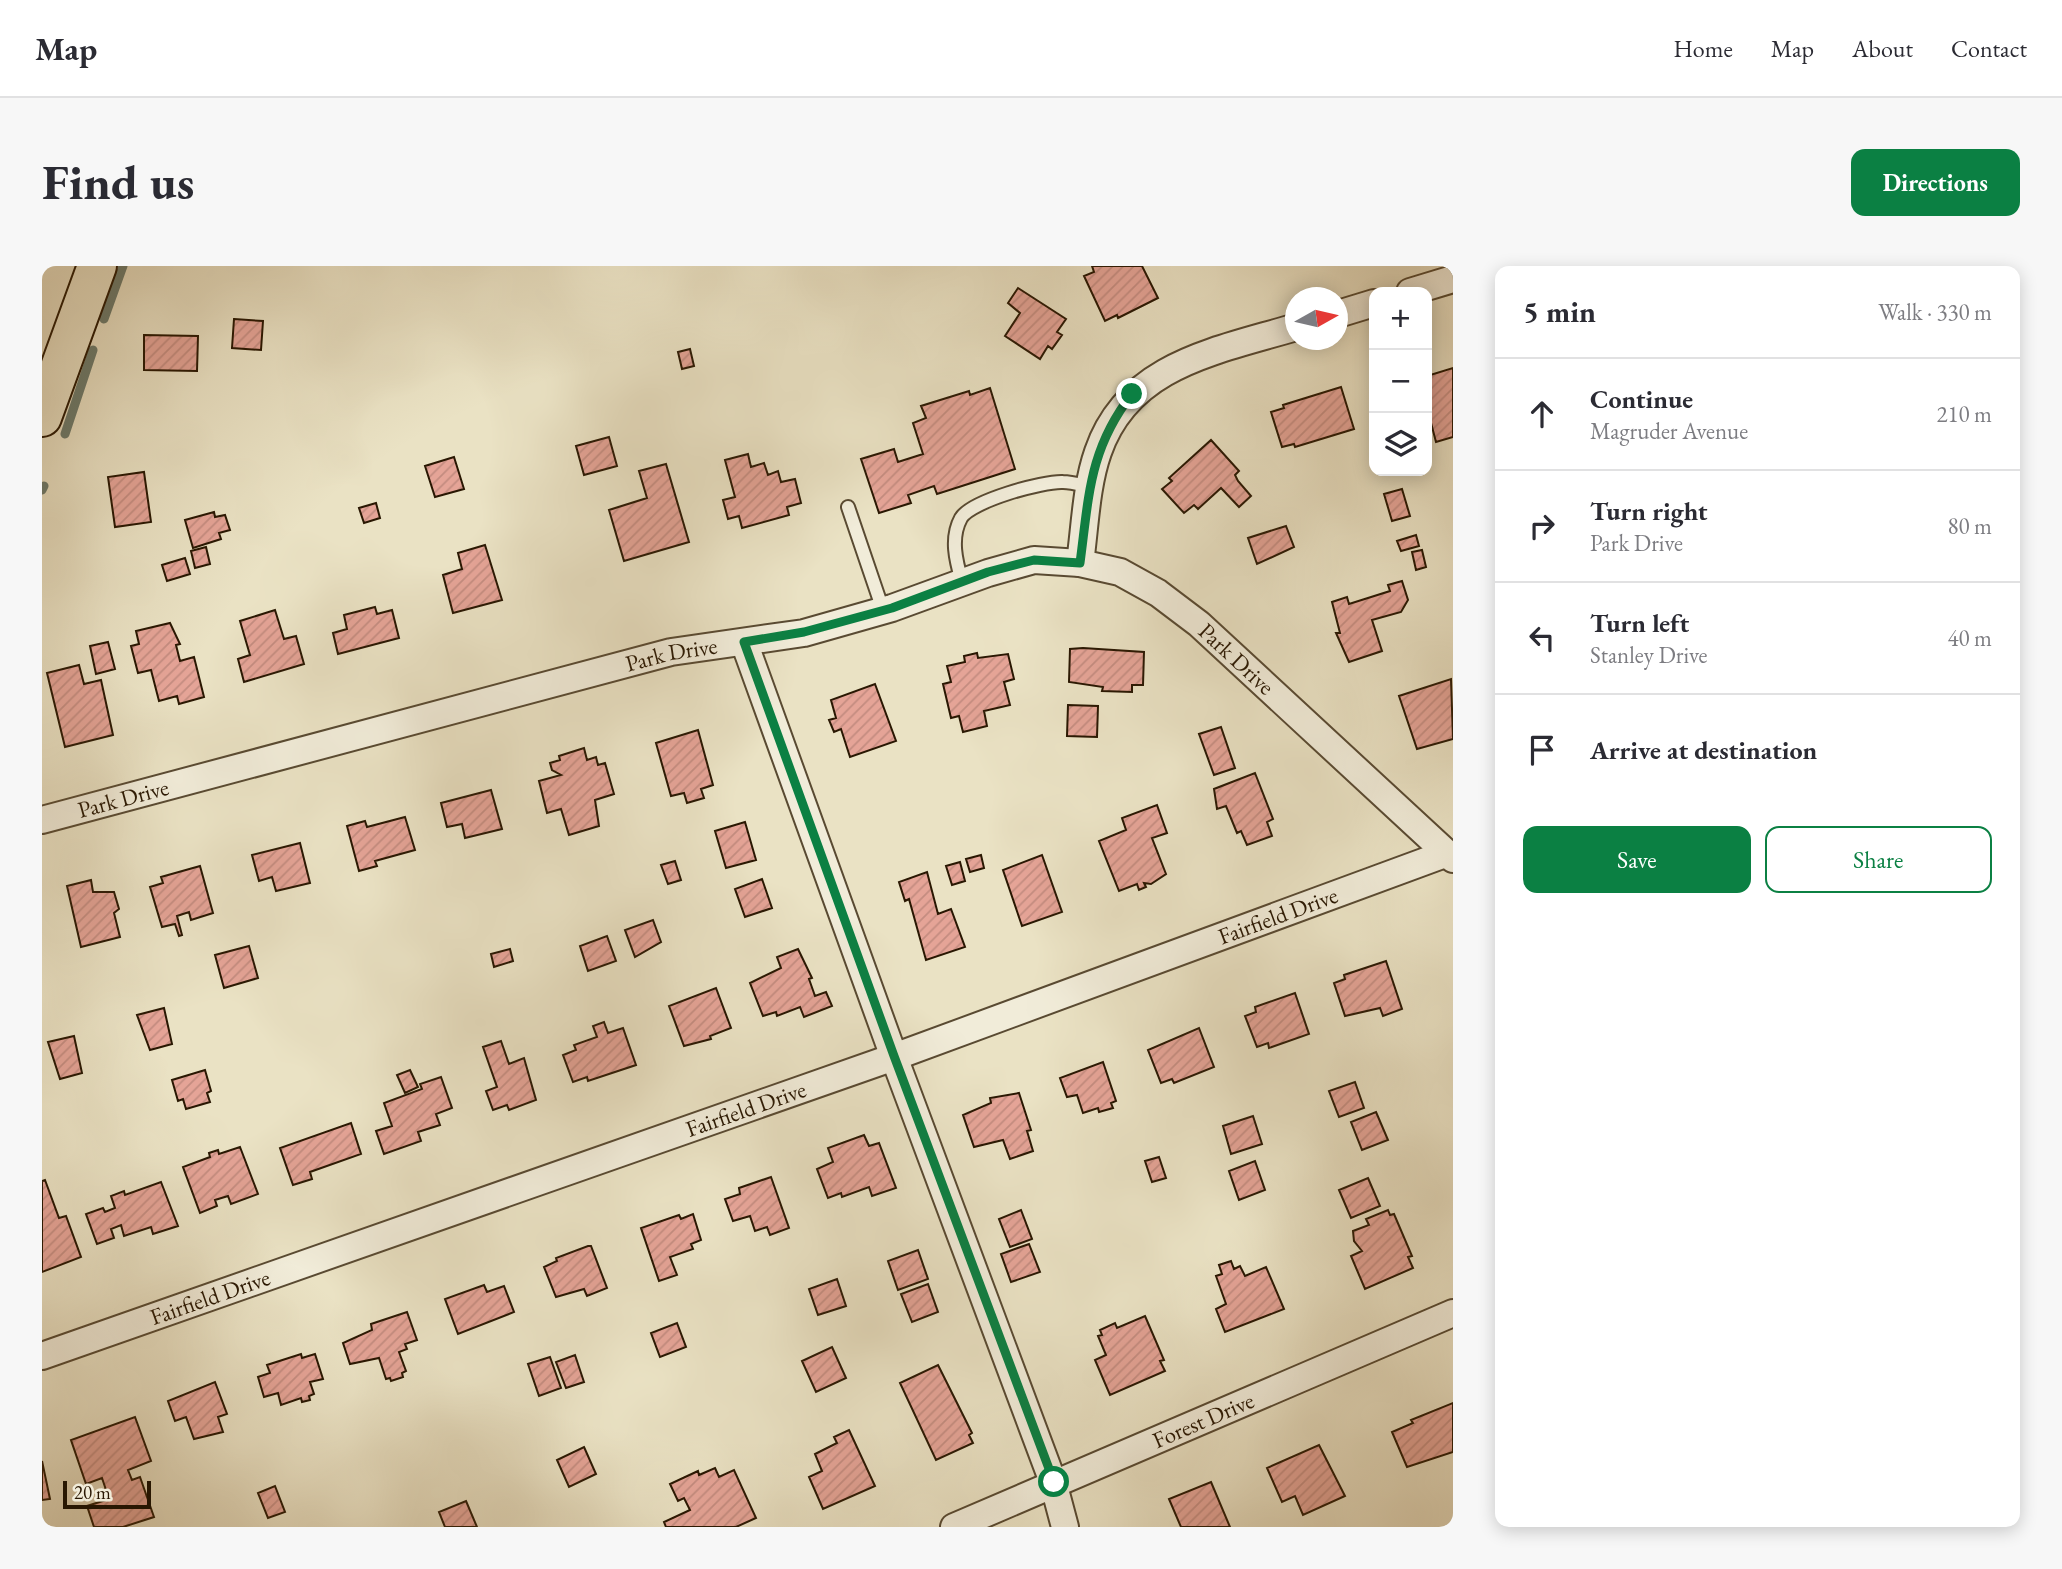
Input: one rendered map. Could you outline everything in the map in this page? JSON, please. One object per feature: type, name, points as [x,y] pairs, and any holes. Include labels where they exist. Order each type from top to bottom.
[{"type":"main road","points":[[42,417],[97,266]]},
{"type":"street","points":[[1427,287],[1453,279]]},
{"type":"street","points":[[1348,311],[1369,305]]},
{"type":"street","points":[[1080,563],[1090,487],[1102,442],[1112,420],[1132,394],[1159,373],[1202,356],[1285,330]]},
{"type":"street","name":"Park Drive","points":[[42,821],[671,652],[804,632],[883,611],[962,582],[1034,560],[1080,563],[1120,572],[1158,593],[1199,624],[1449,857]]},
{"type":"street","points":[[744,642],[894,1056],[1054,1482],[1065,1527]]},
{"type":"street","name":"Fairfield Drive","points":[[42,1356],[1449,857]]},
{"type":"street","name":"Forest Drive","points":[[954,1527],[1453,1313]]},
{"type":"lane","points":[[962,582],[955,558],[956,534],[962,516],[979,505],[1036,485],[1064,482],[1090,487]]},
{"type":"lane","points":[[848,507],[883,611]]},
{"type":"building","points":[[1092,266],[1142,266],[1158,298],[1118,318],[1117,315],[1105,321],[1084,276],[1094,272]]},
{"type":"building","points":[[1018,288],[1066,319],[1057,332],[1062,335],[1052,349],[1048,346],[1040,359],[1005,336],[1020,313],[1008,303]]},
{"type":"building","points":[[234,319],[263,321],[261,350],[232,348]]},
{"type":"building","points":[[144,335],[198,336],[197,371],[144,370]]},
{"type":"building","points":[[690,349],[694,366],[682,369],[678,352]]},
{"type":"building","points":[[1453,368],[1453,437],[1436,442],[1432,427],[1432,374]]},
{"type":"building","points":[[1341,387],[1354,429],[1295,447],[1294,444],[1282,447],[1271,412],[1284,408],[1283,405]]},
{"type":"building","points":[[990,388],[1015,469],[937,494],[934,486],[908,495],[911,503],[879,513],[861,459],[894,449],[898,462],[923,454],[913,423],[926,418],[921,406],[969,391],[970,395]]},
{"type":"building","points":[[609,437],[617,466],[584,475],[576,446]]},
{"type":"building","points":[[1211,440],[1239,471],[1235,475],[1251,496],[1239,507],[1221,488],[1198,509],[1194,505],[1184,513],[1162,489],[1172,481],[1169,478]]},
{"type":"building","points":[[748,454],[751,467],[764,463],[768,475],[778,471],[781,482],[795,479],[801,503],[787,507],[789,515],[742,528],[739,516],[728,519],[723,500],[735,497],[725,460]]},
{"type":"building","points":[[454,457],[464,489],[435,497],[425,466]]},
{"type":"building","points":[[666,464],[689,542],[624,561],[609,510],[647,498],[639,471]]},
{"type":"building","points":[[144,472],[151,522],[115,527],[108,477]]},
{"type":"building","points":[[1402,489],[1410,516],[1392,521],[1384,494]]},
{"type":"building","points":[[376,503],[380,518],[364,523],[359,508]]},
{"type":"building","points":[[214,512],[215,517],[225,515],[230,530],[219,533],[221,539],[193,548],[185,520]]},
{"type":"building","points":[[1286,526],[1294,547],[1257,564],[1248,538]]},
{"type":"building","points":[[1416,535],[1419,546],[1401,551],[1397,541]]},
{"type":"building","points":[[485,545],[502,600],[453,613],[443,575],[462,569],[458,553]]},
{"type":"building","points":[[206,547],[210,564],[195,568],[191,551]]},
{"type":"building","points":[[1422,550],[1426,567],[1416,570],[1412,552]]},
{"type":"building","points":[[185,558],[190,574],[167,581],[162,565]]},
{"type":"building","points":[[1402,581],[1408,600],[1401,612],[1372,620],[1382,651],[1349,662],[1336,633],[1340,633],[1332,602],[1347,597],[1349,604],[1390,591],[1388,585]]},
{"type":"building","points":[[375,607],[377,614],[392,610],[399,638],[338,654],[333,633],[347,629],[344,615]]},
{"type":"building","points":[[275,610],[284,639],[296,636],[304,664],[244,682],[238,659],[250,655],[240,621]]},
{"type":"building","points":[[170,623],[180,644],[176,645],[180,661],[194,657],[204,697],[179,704],[177,696],[159,701],[151,670],[138,673],[131,646],[139,644],[136,631]]},
{"type":"building","points":[[108,642],[115,669],[96,674],[90,646]]},
{"type":"building","points":[[1070,649],[1144,652],[1143,685],[1132,685],[1132,692],[1102,691],[1103,687],[1069,682]]},
{"type":"building","points":[[977,653],[978,658],[1008,654],[1014,679],[1004,682],[1010,705],[984,711],[987,726],[963,732],[959,716],[951,718],[943,684],[951,682],[947,666],[965,662],[964,656]]},
{"type":"building","points":[[79,665],[84,684],[101,680],[113,735],[65,747],[47,673]]},
{"type":"building","points":[[1451,679],[1453,739],[1417,749],[1399,696]]},
{"type":"building","points":[[875,684],[896,741],[850,757],[841,729],[834,732],[829,720],[836,718],[831,700]]},
{"type":"building","points":[[1068,705],[1098,706],[1097,737],[1067,736]]},
{"type":"building","points":[[1221,727],[1235,768],[1214,775],[1199,734]]},
{"type":"building","points":[[698,730],[713,785],[701,789],[704,798],[687,803],[684,793],[671,796],[656,743]]},
{"type":"building","points":[[584,748],[587,760],[596,757],[598,765],[605,763],[614,794],[595,800],[599,826],[569,835],[561,809],[547,813],[539,781],[561,775],[552,770],[550,763],[560,760],[559,756]]},
{"type":"building","points":[[1255,773],[1273,819],[1267,822],[1272,836],[1247,845],[1241,831],[1237,833],[1226,806],[1217,809],[1214,789]]},
{"type":"building","points":[[491,790],[502,829],[465,838],[462,824],[447,827],[441,803]]},
{"type":"building","points":[[1157,805],[1167,833],[1152,838],[1166,874],[1151,884],[1144,883],[1146,887],[1139,890],[1137,884],[1119,891],[1099,841],[1126,830],[1122,818]]},
{"type":"building","points":[[405,817],[415,850],[375,861],[377,866],[359,871],[347,826],[365,821],[367,827]]},
{"type":"building","points":[[745,822],[756,860],[726,868],[715,831]]},
{"type":"building","points":[[300,843],[310,883],[276,891],[272,877],[259,881],[252,855]]},
{"type":"building","points":[[981,855],[984,868],[970,872],[966,859]]},
{"type":"building","points":[[1042,855],[1062,912],[1022,926],[1003,870]]},
{"type":"building","points":[[675,861],[681,880],[668,884],[661,865]]},
{"type":"building","points":[[960,862],[965,881],[952,885],[946,866]]},
{"type":"building","points":[[200,866],[213,913],[191,920],[189,912],[177,916],[182,935],[179,936],[175,924],[162,927],[150,887],[163,883],[161,877]]},
{"type":"building","points":[[927,872],[938,914],[951,909],[965,947],[926,960],[909,899],[905,901],[899,882]]},
{"type":"building","points":[[762,879],[772,908],[745,917],[735,889]]},
{"type":"building","points":[[91,880],[93,892],[114,892],[119,909],[114,913],[120,937],[81,947],[67,886]]},
{"type":"building","points":[[653,920],[661,942],[635,957],[625,930]]},
{"type":"building","points":[[607,936],[616,961],[588,971],[580,946]]},
{"type":"building","points":[[249,946],[258,978],[224,988],[215,955]]},
{"type":"building","points":[[510,949],[513,961],[494,967],[491,954]]},
{"type":"building","points":[[798,949],[812,978],[809,979],[815,996],[826,992],[832,1006],[804,1017],[800,1007],[777,1016],[776,1012],[763,1016],[750,983],[781,968],[777,957]]},
{"type":"building","points":[[1386,961],[1402,1009],[1383,1016],[1380,1008],[1345,1016],[1334,983],[1345,979],[1344,975]]},
{"type":"building","points":[[716,988],[731,1028],[710,1036],[711,1039],[684,1046],[669,1006]]},
{"type":"building","points":[[1295,993],[1309,1034],[1269,1048],[1268,1043],[1257,1047],[1245,1016],[1256,1012],[1255,1007]]},
{"type":"building","points":[[164,1008],[172,1044],[150,1050],[137,1015]]},
{"type":"building","points":[[604,1022],[608,1033],[623,1028],[636,1065],[588,1081],[587,1077],[573,1082],[563,1055],[576,1050],[574,1045],[597,1037],[593,1026]]},
{"type":"building","points":[[1199,1028],[1214,1067],[1174,1083],[1172,1079],[1161,1083],[1148,1050]]},
{"type":"building","points":[[74,1036],[82,1073],[60,1079],[48,1042]]},
{"type":"building","points":[[501,1041],[509,1064],[524,1058],[536,1100],[509,1110],[507,1105],[493,1110],[486,1091],[497,1087],[483,1047]]},
{"type":"building","points":[[1103,1062],[1116,1101],[1111,1103],[1113,1108],[1099,1112],[1098,1108],[1083,1113],[1077,1095],[1067,1097],[1060,1078]]},
{"type":"building","points":[[205,1070],[211,1091],[207,1093],[210,1102],[186,1109],[183,1099],[178,1101],[172,1080]]},
{"type":"building","points":[[410,1070],[418,1087],[405,1093],[397,1075]]},
{"type":"building","points":[[441,1077],[452,1108],[436,1114],[440,1125],[418,1132],[421,1141],[384,1154],[376,1131],[392,1126],[384,1103],[422,1089],[420,1084]]},
{"type":"building","points":[[1355,1082],[1364,1108],[1339,1117],[1329,1091]]},
{"type":"building","points":[[1019,1093],[1031,1130],[1027,1131],[1033,1151],[1010,1159],[1003,1140],[974,1147],[963,1115],[991,1103],[990,1098]]},
{"type":"building","points":[[1376,1112],[1388,1140],[1362,1150],[1351,1122]]},
{"type":"building","points":[[1253,1116],[1262,1144],[1231,1154],[1223,1126]]},
{"type":"building","points":[[351,1123],[361,1154],[310,1172],[312,1179],[293,1185],[280,1148]]},
{"type":"building","points":[[864,1135],[869,1146],[879,1143],[896,1188],[872,1196],[869,1187],[842,1197],[841,1193],[828,1198],[817,1169],[833,1162],[828,1148]]},
{"type":"building","points":[[240,1147],[258,1194],[231,1204],[228,1196],[215,1200],[217,1206],[200,1213],[183,1167],[210,1157],[209,1153],[218,1150],[219,1154]]},
{"type":"building","points":[[1159,1157],[1166,1178],[1152,1182],[1145,1161]]},
{"type":"building","points":[[1255,1161],[1265,1190],[1239,1200],[1229,1171]]},
{"type":"building","points":[[771,1177],[789,1228],[770,1235],[767,1227],[755,1231],[750,1216],[733,1221],[725,1199],[740,1194],[739,1188]]},
{"type":"building","points":[[1368,1178],[1380,1206],[1351,1218],[1339,1190]]},
{"type":"building","points":[[45,1180],[59,1218],[66,1216],[81,1257],[42,1272],[42,1181]]},
{"type":"building","points":[[161,1182],[178,1226],[153,1234],[151,1227],[124,1236],[121,1225],[111,1229],[114,1238],[97,1244],[86,1214],[103,1208],[105,1212],[115,1208],[111,1196],[124,1191],[125,1195]]},
{"type":"building","points":[[1021,1210],[1032,1239],[1010,1247],[999,1219]]},
{"type":"building","points":[[1388,1210],[1390,1215],[1394,1214],[1412,1256],[1408,1257],[1413,1268],[1365,1289],[1351,1256],[1362,1251],[1354,1241],[1353,1231],[1369,1225],[1366,1219]]},
{"type":"building","points":[[693,1214],[701,1240],[691,1244],[693,1249],[670,1257],[677,1275],[659,1281],[641,1228],[679,1215],[681,1219]]},
{"type":"building","points":[[1029,1244],[1040,1272],[1011,1282],[1001,1254]]},
{"type":"building","points":[[591,1246],[607,1288],[587,1296],[584,1289],[556,1297],[544,1267],[557,1261],[556,1258]]},
{"type":"building","points":[[918,1250],[928,1279],[898,1290],[888,1261]]},
{"type":"building","points":[[1231,1261],[1234,1269],[1240,1266],[1245,1276],[1266,1267],[1284,1309],[1225,1332],[1216,1309],[1226,1304],[1216,1276],[1222,1274],[1219,1265]]},
{"type":"building","points":[[837,1279],[846,1306],[818,1315],[809,1289]]},
{"type":"building","points":[[928,1284],[938,1312],[912,1322],[901,1294]]},
{"type":"building","points":[[484,1285],[487,1292],[504,1286],[514,1312],[458,1334],[445,1299]]},
{"type":"building","points":[[407,1312],[417,1340],[405,1344],[407,1349],[399,1352],[406,1371],[402,1373],[403,1377],[391,1381],[390,1378],[386,1379],[379,1358],[350,1364],[343,1343],[372,1330],[371,1324]]},
{"type":"building","points":[[1145,1316],[1164,1360],[1160,1361],[1165,1371],[1110,1395],[1095,1360],[1106,1355],[1098,1336],[1102,1335],[1100,1330],[1115,1323],[1117,1328]]},
{"type":"building","points":[[677,1323],[686,1347],[660,1357],[651,1333]]},
{"type":"building","points":[[832,1347],[846,1378],[816,1392],[802,1361]]},
{"type":"building","points":[[301,1354],[302,1358],[315,1354],[323,1379],[310,1382],[314,1394],[309,1396],[310,1400],[302,1402],[301,1398],[281,1405],[278,1393],[264,1397],[258,1377],[270,1373],[267,1365]]},
{"type":"building","points":[[575,1355],[584,1382],[566,1388],[556,1362]]},
{"type":"building","points":[[550,1357],[561,1388],[539,1396],[528,1364]]},
{"type":"building","points":[[938,1365],[972,1433],[969,1435],[973,1443],[936,1460],[900,1383]]},
{"type":"building","points":[[215,1382],[227,1414],[218,1417],[223,1432],[194,1439],[186,1417],[175,1421],[168,1401]]},
{"type":"building","points":[[1453,1403],[1453,1452],[1407,1467],[1392,1432],[1413,1423],[1411,1420]]},
{"type":"building","points":[[135,1417],[151,1461],[128,1470],[132,1480],[140,1477],[154,1517],[123,1527],[94,1527],[87,1506],[109,1499],[102,1478],[86,1484],[71,1440]]},
{"type":"building","points":[[849,1430],[875,1486],[823,1509],[809,1477],[822,1471],[815,1454],[837,1443],[834,1437]]},
{"type":"building","points":[[1319,1445],[1345,1496],[1303,1515],[1295,1496],[1282,1502],[1267,1468]]},
{"type":"building","points":[[584,1447],[596,1474],[569,1487],[557,1460]]},
{"type":"building","points":[[42,1461],[50,1499],[42,1500]]},
{"type":"building","points":[[715,1468],[719,1477],[734,1470],[756,1518],[736,1527],[666,1527],[664,1522],[690,1510],[684,1498],[678,1501],[670,1484],[698,1471],[699,1475]]},
{"type":"building","points":[[1211,1482],[1230,1527],[1181,1527],[1169,1499]]},
{"type":"building","points":[[275,1486],[285,1512],[268,1518],[258,1493]]},
{"type":"building","points":[[466,1501],[477,1527],[445,1527],[439,1512]]},
{"type":"waterway","points":[[104,319],[123,266]]},
{"type":"waterway","points":[[65,434],[93,350]]},
{"type":"waterway","points":[[42,490],[44,486]]},
{"type":"route","points":[[1054,1482],[894,1056],[744,642],[804,632],[892,608],[988,572],[1034,560],[1080,563],[1097,453],[1112,420],[1132,394]]}]
